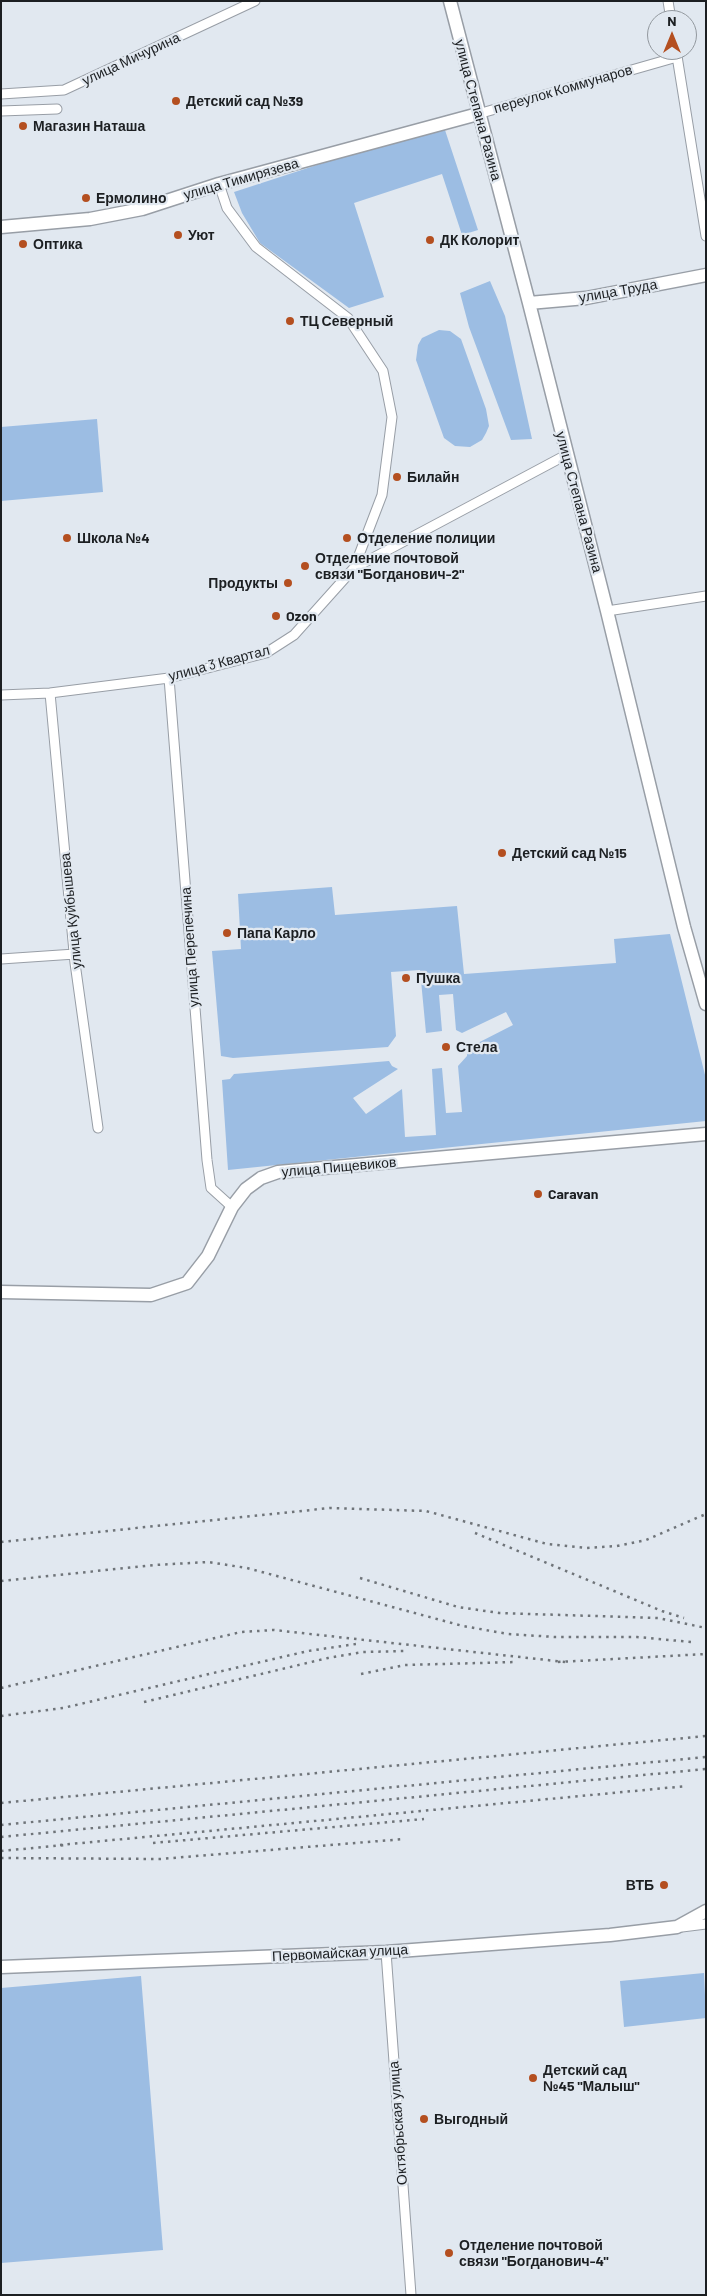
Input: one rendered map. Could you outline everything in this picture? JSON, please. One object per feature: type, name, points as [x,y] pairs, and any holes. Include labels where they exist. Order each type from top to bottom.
[{"type":"main road","name":"улица Степана Разина","points":[[450,1],[607,611],[684,927],[706,1004]]},
{"type":"main road","name":"улица Тимирязева","points":[[1,227],[90,219],[142,209],[220,184],[478,114]]},
{"type":"main road","name":"улица Труда","points":[[529,303],[586,298],[706,275]]},
{"type":"main road","name":"улица Пищевиков","points":[[1,1292],[151,1295],[171,1290],[187,1283],[198,1271],[232,1207],[246,1189],[261,1178],[278,1172],[706,1134]]},
{"type":"main road","name":"Первомайская улица","points":[[1,1968],[386,1952],[610,1935],[677,1927],[706,1911]]},
{"type":"street","name":"улица Мичурина","points":[[1,94],[64,90],[255,1]]},
{"type":"street","name":"переулок Коммунаров","points":[[478,114],[653,60]]},
{"type":"street","points":[[677,60],[706,236]]},
{"type":"street","points":[[1,111],[57,110]]},
{"type":"street","points":[[220,184],[227,208],[256,247],[348,318],[383,371],[392,417],[382,495],[354,568]]},
{"type":"street","points":[[354,568],[566,455]]},
{"type":"street","name":"улица 3 Квартал","points":[[1,695],[50,693],[169,678],[266,653],[280,646],[294,635],[354,568]]},
{"type":"street","points":[[607,611],[706,596]]},
{"type":"street","name":"улица Перепечина","points":[[169,678],[207,1160],[211,1188],[232,1207]]},
{"type":"street","name":"улица Куйбышева","points":[[50,693],[74,954],[98,1128]]},
{"type":"street","points":[[1,959],[74,954]]},
{"type":"street","name":"Первомайская улица","points":[[677,1927],[706,1924]]},
{"type":"street","name":"Октябрьская улица","points":[[386,1952],[411,2295]]},
{"type":"shaded area","points":[[443,124],[478,230],[462,235],[442,174],[354,203],[384,297],[349,308],[260,243],[242,213],[234,192]]},
{"type":"shaded area","points":[[490,281],[505,316],[532,439],[511,440],[469,327],[460,293]]},
{"type":"shaded area","points":[[439,330],[450,331],[461,339],[486,409],[489,426],[482,440],[470,447],[455,446],[444,438],[416,360],[418,345],[422,338]]},
{"type":"shaded area","points":[[97,419],[103,492],[1,501],[1,427]]},
{"type":"shaded area","points":[[332,887],[335,915],[457,906],[464,974],[616,963],[614,939],[670,934],[706,1079],[706,1121],[228,1170],[222,1080],[230,1079],[234,1074],[389,1061],[392,1066],[398,1069],[353,1098],[366,1114],[402,1089],[405,1137],[436,1135],[432,1069],[442,1068],[446,1113],[462,1112],[458,1066],[467,1056],[468,1048],[513,1025],[506,1012],[462,1033],[456,1030],[453,994],[439,995],[442,1031],[426,1033],[420,970],[391,972],[396,1036],[388,1047],[233,1058],[221,1056],[212,951],[241,949],[238,894]]},
{"type":"shaded area","points":[[704,1973],[706,2018],[624,2027],[620,1981]]},
{"type":"shaded area","points":[[141,1976],[163,2250],[1,2263],[1,1988]]},
{"type":"railway","points":[[1,1542],[330,1508],[426,1511],[547,1544],[586,1548],[617,1546],[646,1540],[706,1514]]},
{"type":"railway","points":[[475,1533],[662,1611],[684,1618]]},
{"type":"railway","points":[[1,1581],[154,1565],[208,1562],[247,1568],[463,1626],[508,1634],[555,1637],[637,1637],[691,1642]]},
{"type":"railway","points":[[360,1578],[458,1607],[499,1613],[658,1618],[706,1628]]},
{"type":"railway","points":[[1,1688],[241,1632],[274,1630],[565,1662]]},
{"type":"railway","points":[[1,1716],[63,1708],[308,1651],[356,1644]]},
{"type":"railway","points":[[144,1702],[328,1658],[363,1652],[406,1651]]},
{"type":"railway","points":[[558,1662],[706,1654]]},
{"type":"railway","points":[[361,1674],[405,1665],[516,1662]]},
{"type":"railway","points":[[1,1803],[706,1736]]},
{"type":"railway","points":[[1,1825],[706,1757]]},
{"type":"railway","points":[[1,1837],[706,1769]]},
{"type":"railway","points":[[60,1845],[687,1786]]},
{"type":"railway","points":[[153,1843],[424,1819]]},
{"type":"railway","points":[[1,1858],[160,1859],[404,1839]]},
{"type":"railway","points":[[1,1851],[65,1845]]},
{"type":"place","name":"Детский сад №39","points":[[176,101]]},
{"type":"place","name":"Магазин Наташа","points":[[23,126]]},
{"type":"place","name":"Ермолино","points":[[86,198]]},
{"type":"place","name":"Уют","points":[[178,235]]},
{"type":"place","name":"ДК Колорит","points":[[430,240]]},
{"type":"place","name":"Оптика","points":[[23,244]]},
{"type":"place","name":"ТЦ Северный","points":[[290,321]]},
{"type":"place","name":"Билайн","points":[[397,477]]},
{"type":"place","name":"Школа №4","points":[[67,538]]},
{"type":"place","name":"Отделение полиции","points":[[347,538]]},
{"type":"place","name":"Отделение почтовой связи \"Богданович-2\"","points":[[305,566]]},
{"type":"place","name":"Продукты","points":[[288,583]]},
{"type":"place","name":"Ozon","points":[[276,616]]},
{"type":"place","name":"Детский сад №15","points":[[502,853]]},
{"type":"place","name":"Папа Карло","points":[[227,933]]},
{"type":"place","name":"Пушка","points":[[406,978]]},
{"type":"place","name":"Стела","points":[[446,1047]]},
{"type":"place","name":"Caravan","points":[[538,1194]]},
{"type":"place","name":"ВТБ","points":[[664,1885]]},
{"type":"place","name":"Детский сад №45 \"Малыш\"","points":[[533,2078]]},
{"type":"place","name":"Выгодный","points":[[424,2119]]},
{"type":"place","name":"Отделение почтовой связи \"Богданович-4\"","points":[[449,2253]]}]
